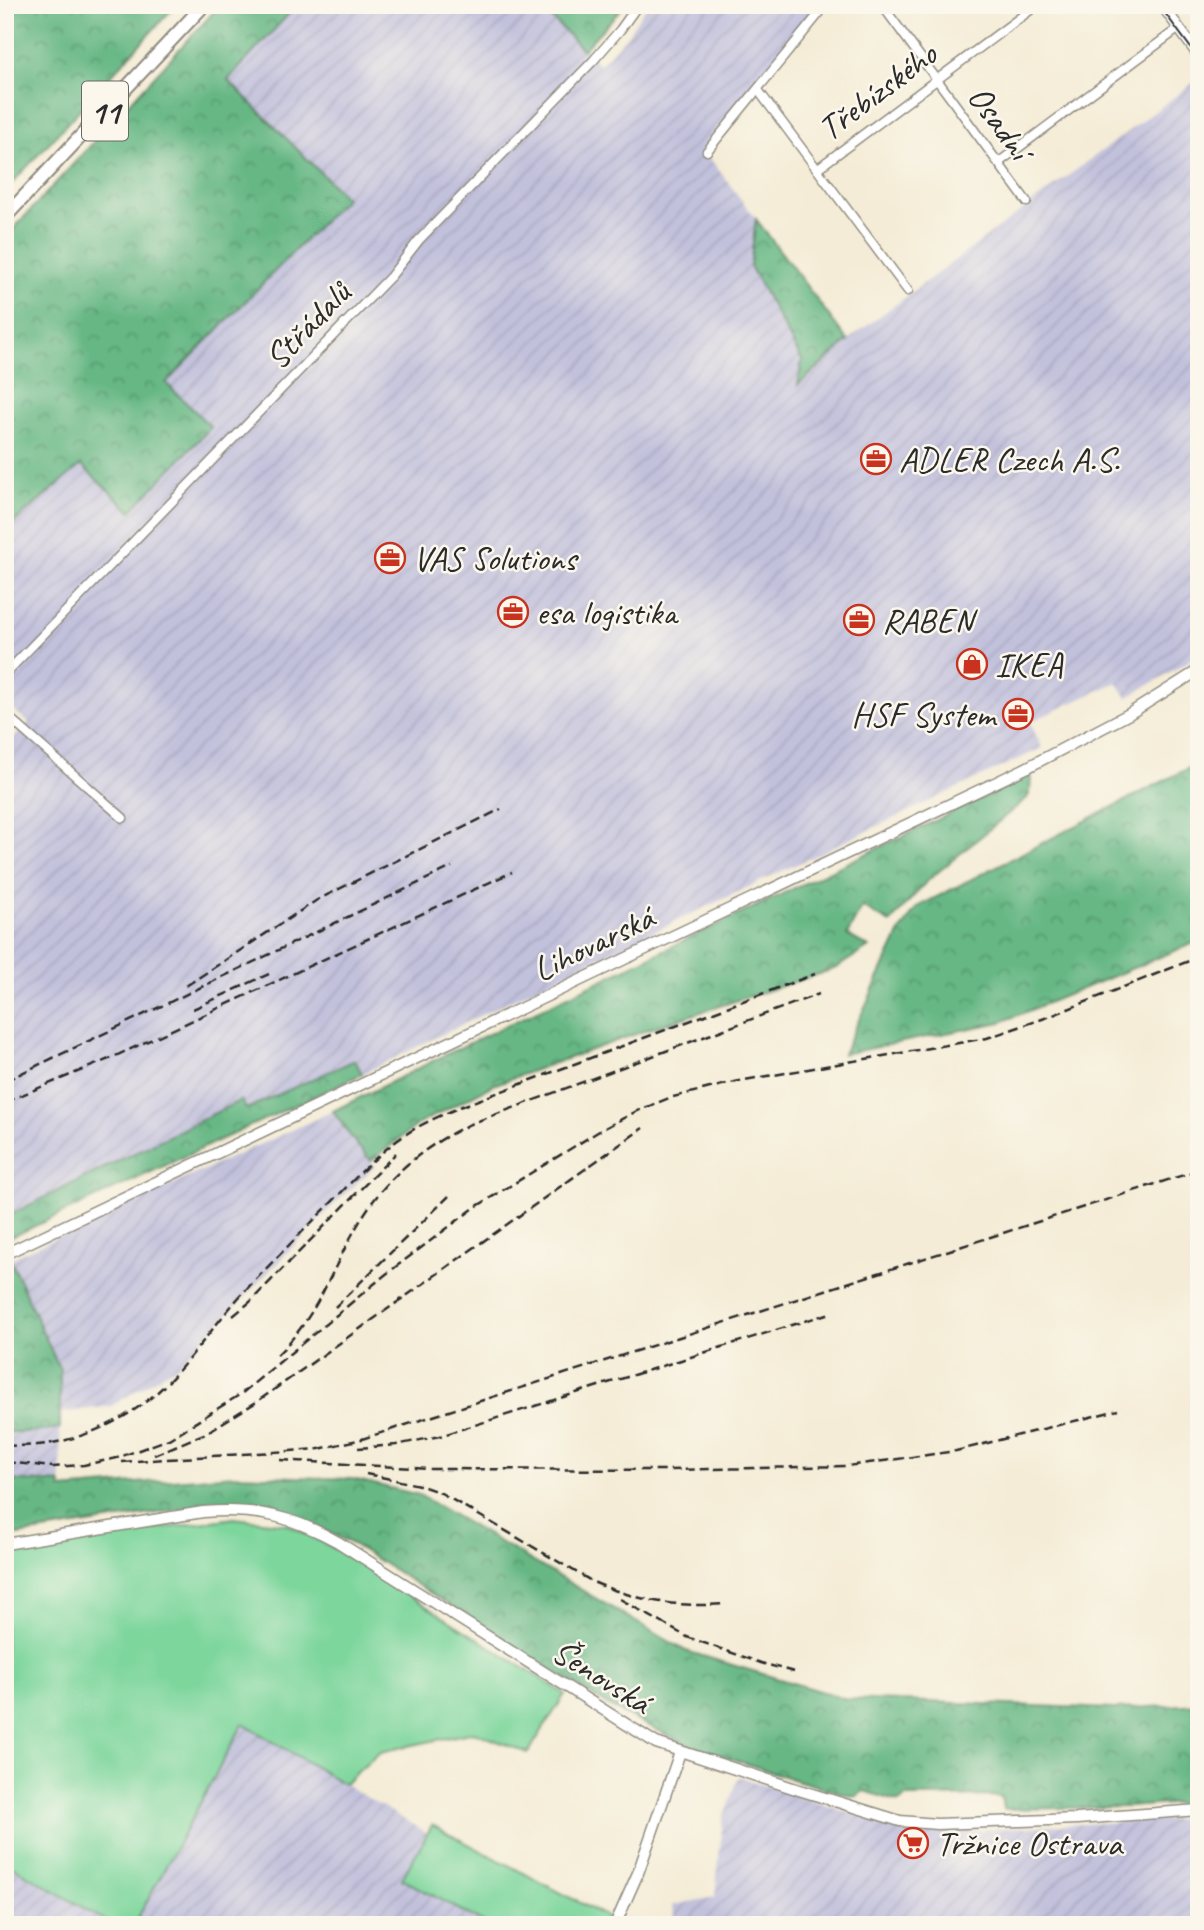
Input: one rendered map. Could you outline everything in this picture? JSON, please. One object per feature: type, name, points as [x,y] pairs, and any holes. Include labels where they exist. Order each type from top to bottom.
[{"type":"main road","name":"11","points":[[5,217],[204,5]]},
{"type":"street","name":"Střádalů","points":[[5,674],[391,276],[434,224],[593,61],[638,5]]},
{"type":"street","points":[[707,150],[827,5]]},
{"type":"street","name":"Osadní","points":[[882,5],[1027,202]]},
{"type":"street","name":"Třebízského","points":[[817,169],[1037,5]]},
{"type":"street","points":[[1162,5],[1199,56]]},
{"type":"street","points":[[998,163],[1179,29]]},
{"type":"street","points":[[758,90],[908,290]]},
{"type":"street","name":"Lihovarská","points":[[5,1254],[1026,768],[1129,714],[1199,670]]},
{"type":"street","points":[[5,714],[123,818]]},
{"type":"street","name":"Šenovská","points":[[5,1544],[203,1512],[259,1512],[293,1520],[338,1542],[631,1728],[656,1743],[680,1752],[900,1821],[977,1824],[1199,1810]]},
{"type":"street","points":[[615,1925],[634,1883],[680,1752]]},
{"type":"shaded area","points":[[297,5],[539,5],[600,65],[628,34],[647,5],[818,5],[702,148],[848,340],[1197,80],[1199,652],[1127,698],[1117,682],[1030,722],[1042,748],[562,975],[362,1074],[355,1060],[246,1110],[241,1100],[5,1218],[5,748],[29,723],[5,703],[5,530],[82,465],[131,511],[211,427],[166,384],[346,199],[228,80]]},
{"type":"shaded area","points":[[333,1111],[375,1166],[335,1203],[178,1365],[111,1406],[60,1413],[60,1370],[10,1259]]},
{"type":"shaded area","points":[[60,1428],[61,1483],[5,1480],[5,1432],[34,1432]]},
{"type":"shaded area","points":[[243,1724],[427,1833],[403,1879],[488,1925],[134,1925]]},
{"type":"shaded area","points":[[739,1777],[880,1823],[929,1832],[1199,1818],[1199,1925],[675,1925],[673,1905],[715,1897],[723,1818]]},
{"type":"shaded area","points":[[5,1862],[113,1925],[5,1925]]},
{"type":"green space","points":[[25,5],[176,5],[5,191],[5,17]]},
{"type":"green space","points":[[220,5],[297,5],[228,80],[346,198],[166,383],[211,427],[131,511],[81,465],[5,530],[5,238]]},
{"type":"green space","points":[[539,5],[625,5],[583,50]]},
{"type":"green space","points":[[756,219],[848,341],[798,385],[802,360],[750,266]]},
{"type":"green space","points":[[1199,763],[1199,941],[1001,1022],[843,1054],[899,934],[917,907]]},
{"type":"green space","points":[[1031,775],[1027,798],[926,882],[890,923],[862,907],[847,935],[869,947],[834,969],[658,1026],[493,1085],[420,1123],[371,1161],[333,1111],[453,1051]]},
{"type":"green space","points":[[355,1060],[362,1074],[5,1240],[5,1217],[241,1100],[246,1109]]},
{"type":"green space","points":[[10,1259],[60,1370],[60,1428],[34,1432],[5,1432],[5,1261]]},
{"type":"green space","points":[[235,1475],[353,1479],[419,1495],[686,1651],[846,1699],[1115,1709],[1199,1704],[1199,1802],[1126,1807],[1004,1809],[1001,1796],[906,1797],[899,1802],[864,1791],[855,1797],[796,1780],[686,1744],[614,1709],[354,1545],[278,1508],[202,1506],[5,1537],[5,1480],[61,1483],[61,1489]]},
{"type":"green space","points":[[234,1518],[287,1524],[336,1549],[565,1694],[528,1753],[474,1732],[380,1752],[344,1784],[243,1724],[134,1925],[113,1925],[5,1862],[5,1551]]},
{"type":"green space","points":[[432,1825],[607,1917],[603,1925],[488,1925],[402,1879]]},
{"type":"tram line","points":[[1159,5],[1199,59]]},
{"type":"railway","points":[[186,986],[317,900],[501,809]]},
{"type":"railway","points":[[5,1081],[452,867]]},
{"type":"railway","points":[[5,1102],[109,1059],[512,872]]},
{"type":"railway","points":[[5,1462],[53,1467],[84,1465],[117,1458],[169,1439],[241,1394],[385,1275],[474,1208],[635,1112],[669,1098],[739,1081],[987,1038],[1048,1017],[1199,957]]},
{"type":"railway","points":[[193,1009],[269,974]]},
{"type":"railway","points":[[5,1445],[49,1444],[92,1432],[132,1412],[149,1399],[185,1363],[241,1295],[355,1179],[384,1151],[418,1127],[462,1106],[815,974]]},
{"type":"railway","points":[[277,1355],[313,1309],[366,1211],[404,1167],[435,1144],[470,1124],[819,994]]},
{"type":"railway","points":[[154,1455],[206,1433],[258,1401],[643,1128]]},
{"type":"railway","points":[[233,1316],[250,1302],[396,1153]]},
{"type":"railway","points":[[122,1462],[319,1449],[362,1439],[1199,1170]]},
{"type":"railway","points":[[335,1307],[449,1196]]},
{"type":"railway","points":[[358,1448],[396,1445],[440,1436],[830,1313]]},
{"type":"railway","points":[[280,1460],[430,1469],[668,1470],[847,1466],[956,1451],[1118,1410]]},
{"type":"railway","points":[[366,1474],[419,1485],[441,1493],[593,1582],[609,1588],[673,1604],[723,1604]]},
{"type":"railway","points":[[620,1599],[687,1637],[794,1672]]},
{"type":"railway","points":[[5,1922],[11,1925]]},
{"type":"place","name":"ADLER Czech A.S.","points":[[876,459]]},
{"type":"place","name":"VAS Solutions","points":[[390,558]]},
{"type":"place","name":"esa logistika","points":[[513,612]]},
{"type":"place","name":"RABEN","points":[[859,620]]},
{"type":"place","name":"IKEA","points":[[972,664]]},
{"type":"place","name":"HSF System","points":[[1018,714]]},
{"type":"place","name":"Tržnice Ostrava","points":[[913,1843]]}]
